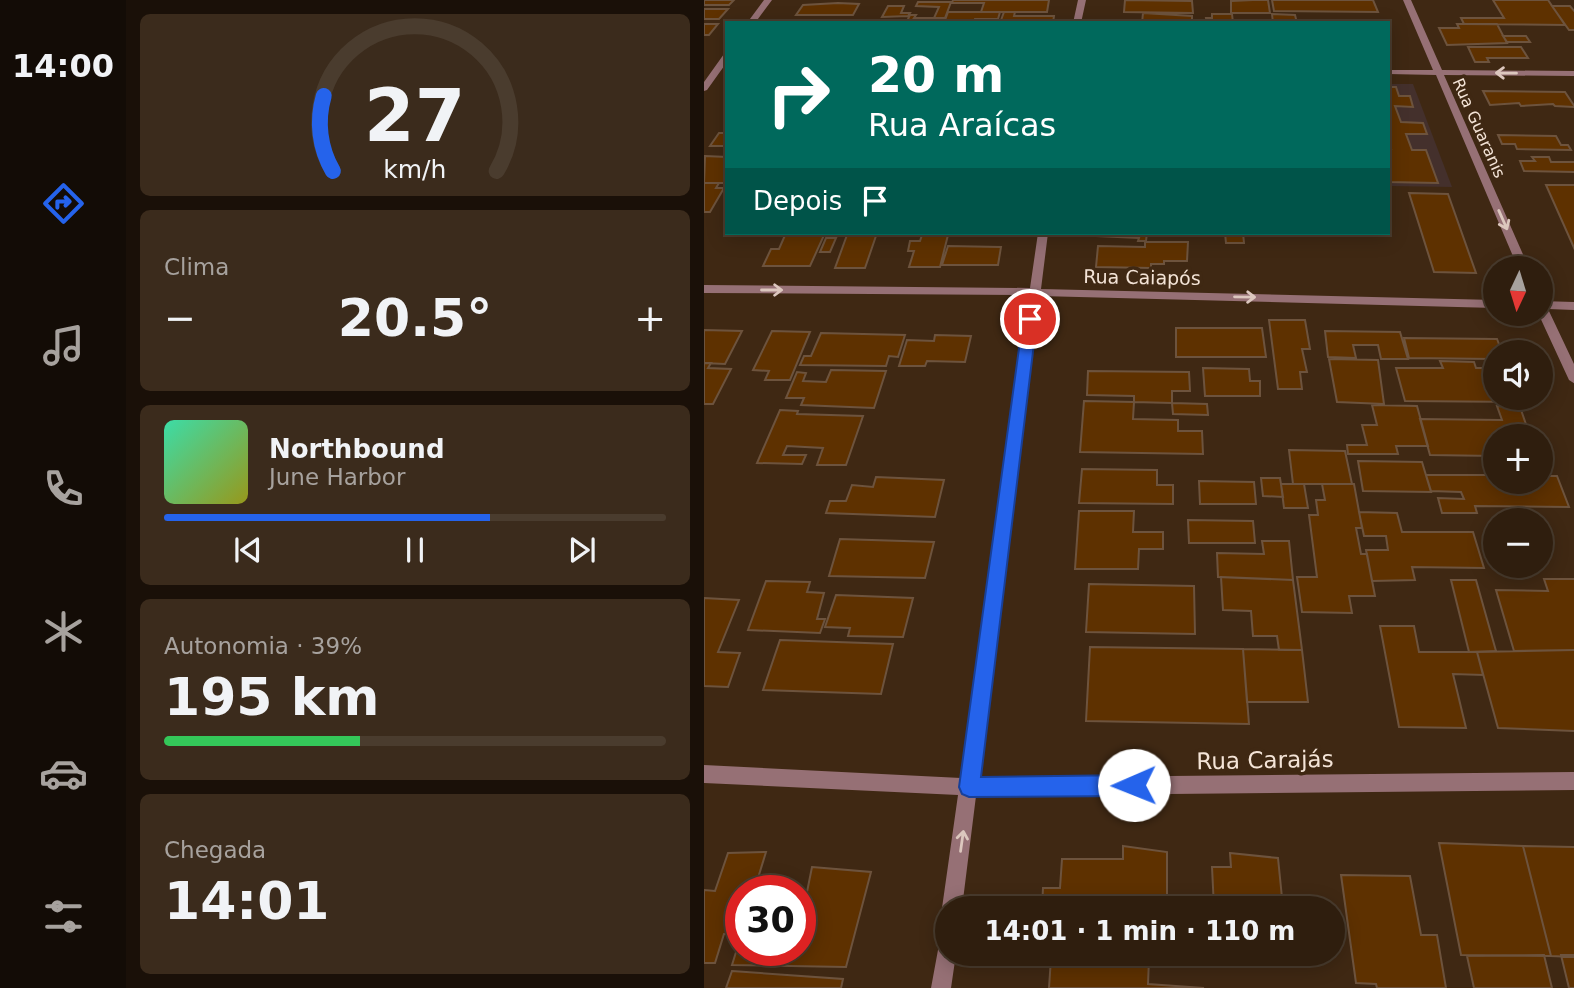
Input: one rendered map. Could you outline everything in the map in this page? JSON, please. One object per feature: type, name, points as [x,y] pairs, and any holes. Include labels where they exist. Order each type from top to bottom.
[{"type":"street","points":[[752,21],[768,0]]},
{"type":"street","points":[[1077,21],[1082,0]]},
{"type":"street","name":"Rua Guaranis","points":[[1407,0],[1519,256]]},
{"type":"street","points":[[704,70],[722,70]]},
{"type":"street","points":[[704,88],[722,70]]},
{"type":"street","points":[[1390,72],[1574,74]]},
{"type":"street","points":[[954,896],[1043,235]]},
{"type":"street","name":"Rua Caiapós","points":[[704,289],[1034,292],[1483,304]]},
{"type":"street","points":[[1553,305],[1574,306]]},
{"type":"street","points":[[1550,326],[1574,380]]},
{"type":"street","name":"Rua Carajás","points":[[704,774],[969,787],[1574,781]]},
{"type":"street","points":[[941,988],[944,966]]},
{"type":"shaded area","points":[[1390,84],[1413,84],[1452,187],[1390,186]]},
{"type":"building","points":[[704,0],[734,0],[729,5],[704,5]]},
{"type":"building","points":[[953,0],[1049,0],[1047,12],[981,12],[984,3],[952,3]]},
{"type":"building","points":[[1125,0],[1192,1],[1193,13],[1124,12]]},
{"type":"building","points":[[1268,0],[1270,13],[1231,13],[1231,1]]},
{"type":"building","points":[[1272,0],[1373,0],[1378,12],[1274,11]]},
{"type":"building","points":[[1493,0],[1548,0],[1565,25],[1464,24],[1461,18],[1504,18]]},
{"type":"building","points":[[918,2],[951,2],[945,18],[934,18],[939,7],[916,6]]},
{"type":"building","points":[[859,4],[853,15],[796,15],[803,5]]},
{"type":"building","points":[[888,6],[904,6],[901,13],[910,13],[908,16],[882,17]]},
{"type":"building","points":[[1552,6],[1570,6],[1575,12],[1575,30],[1569,30]]},
{"type":"building","points":[[704,9],[728,9],[719,19],[704,19]]},
{"type":"building","points":[[948,12],[1000,12],[998,19],[945,21]]},
{"type":"building","points":[[1004,12],[1015,12],[1014,16],[1054,16],[1053,21],[1001,21]]},
{"type":"building","points":[[1143,13],[1192,16],[1192,21],[1142,21]]},
{"type":"building","points":[[1212,14],[1232,14],[1233,21],[1207,21],[1206,18],[1212,18]]},
{"type":"building","points":[[1272,14],[1295,15],[1296,21],[1273,21]]},
{"type":"building","points":[[910,15],[916,15],[914,18],[944,18],[943,21],[907,21]]},
{"type":"building","points":[[704,24],[718,24],[709,35],[704,35]]},
{"type":"building","points":[[1457,24],[1497,24],[1507,43],[1447,45],[1439,28],[1459,28]]},
{"type":"building","points":[[1503,36],[1526,36],[1530,42],[1507,42]]},
{"type":"building","points":[[1468,47],[1521,47],[1528,58],[1487,58],[1489,62],[1475,62]]},
{"type":"building","points":[[1390,87],[1396,87],[1399,96],[1410,96],[1413,107],[1395,106],[1401,122],[1423,123],[1427,134],[1406,134],[1412,150],[1426,150],[1438,183],[1390,182]]},
{"type":"building","points":[[1483,91],[1565,92],[1575,107],[1553,104],[1521,106],[1519,103],[1490,105]]},
{"type":"building","points":[[719,133],[725,133],[725,146],[710,146]]},
{"type":"building","points":[[1498,135],[1556,136],[1561,145],[1568,145],[1571,150],[1517,149],[1515,144],[1502,144]]},
{"type":"building","points":[[705,156],[725,157],[725,183],[704,183]]},
{"type":"building","points":[[1532,157],[1549,157],[1551,162],[1575,162],[1575,172],[1524,171],[1520,161],[1535,161]]},
{"type":"building","points":[[704,183],[719,183],[716,188],[724,188],[710,212],[704,212]]},
{"type":"building","points":[[1546,185],[1575,185],[1575,250]]},
{"type":"building","points":[[1409,193],[1448,194],[1476,273],[1434,272]]},
{"type":"building","points":[[785,235],[824,235],[810,266],[763,266],[771,249],[779,249]]},
{"type":"building","points":[[847,235],[876,235],[865,268],[835,268]]},
{"type":"building","points":[[922,235],[948,235],[940,267],[909,267],[914,251],[908,251],[910,241],[920,241]]},
{"type":"building","points":[[1147,235],[1146,241],[1138,241],[1139,238],[1097,236]]},
{"type":"building","points":[[1225,235],[1243,235],[1244,243],[1226,243]]},
{"type":"building","points":[[826,238],[836,238],[830,252],[820,252]]},
{"type":"building","points":[[1145,242],[1188,242],[1187,261],[1164,261],[1164,264],[1151,264],[1151,268],[1096,267],[1098,246],[1145,247]]},
{"type":"building","points":[[948,246],[1001,247],[998,265],[942,265]]},
{"type":"building","points":[[1269,320],[1305,320],[1310,349],[1302,349],[1307,372],[1300,372],[1302,389],[1278,389]]},
{"type":"building","points":[[1176,328],[1262,328],[1266,357],[1176,357]]},
{"type":"building","points":[[704,330],[742,331],[725,364],[704,363]]},
{"type":"building","points":[[772,331],[810,332],[790,380],[765,380],[769,371],[753,370]]},
{"type":"building","points":[[1325,331],[1400,332],[1408,359],[1381,359],[1378,345],[1353,345],[1356,358],[1328,357]]},
{"type":"building","points":[[821,333],[905,335],[898,357],[889,356],[886,366],[800,365],[804,356],[811,356]]},
{"type":"building","points":[[935,335],[971,336],[965,362],[927,361],[925,366],[899,366],[907,340],[934,341]]},
{"type":"building","points":[[1404,338],[1497,340],[1483,340],[1483,359],[1409,358]]},
{"type":"building","points":[[1329,359],[1378,360],[1384,404],[1337,402]]},
{"type":"building","points":[[1440,361],[1474,362],[1476,368],[1483,368],[1483,402],[1405,401],[1396,368],[1443,368]]},
{"type":"building","points":[[704,363],[711,363],[708,368],[731,369],[713,404],[704,404]]},
{"type":"building","points":[[1203,368],[1249,369],[1250,381],[1260,381],[1260,396],[1205,396]]},
{"type":"building","points":[[831,370],[886,371],[874,408],[801,405],[804,398],[786,398],[797,372],[806,373],[803,381],[826,382]]},
{"type":"building","points":[[1088,371],[1189,372],[1190,391],[1172,391],[1172,403],[1134,402],[1134,396],[1087,395]]},
{"type":"building","points":[[1084,401],[1134,402],[1133,419],[1178,420],[1178,431],[1202,431],[1203,454],[1080,452]]},
{"type":"building","points":[[1172,403],[1207,404],[1208,415],[1173,414]]},
{"type":"building","points":[[1372,405],[1417,406],[1428,446],[1396,446],[1398,454],[1348,454],[1347,445],[1367,445],[1362,425],[1377,425]]},
{"type":"building","points":[[780,410],[798,411],[797,414],[863,416],[846,465],[817,465],[823,448],[787,446],[783,455],[806,455],[802,464],[757,463]]},
{"type":"building","points":[[1498,410],[1521,410],[1526,424],[1483,424],[1483,456],[1430,455],[1420,419],[1502,420]]},
{"type":"building","points":[[1289,450],[1345,451],[1352,484],[1293,484]]},
{"type":"building","points":[[1358,461],[1422,462],[1431,492],[1363,491]]},
{"type":"building","points":[[1082,469],[1157,470],[1157,485],[1173,485],[1173,504],[1079,503]]},
{"type":"building","points":[[1426,475],[1483,475],[1483,494],[1553,494],[1553,476],[1557,476],[1569,507],[1475,506],[1477,513],[1442,513],[1438,498],[1464,499],[1461,492],[1431,491]]},
{"type":"building","points":[[876,477],[944,480],[935,517],[826,513],[830,501],[846,501],[852,485],[873,487]]},
{"type":"building","points":[[1261,478],[1280,478],[1283,497],[1263,496]]},
{"type":"building","points":[[1199,481],[1254,482],[1256,504],[1200,504]]},
{"type":"building","points":[[1281,484],[1304,484],[1308,508],[1284,508]]},
{"type":"building","points":[[1322,484],[1354,484],[1362,528],[1356,528],[1361,554],[1367,554],[1375,596],[1349,596],[1352,613],[1302,612],[1297,577],[1317,577],[1309,515],[1318,515],[1316,500],[1325,500]]},
{"type":"building","points":[[1079,511],[1134,511],[1133,532],[1163,532],[1163,549],[1139,549],[1138,569],[1075,569]]},
{"type":"building","points":[[1359,512],[1397,513],[1402,532],[1473,532],[1483,568],[1412,567],[1415,580],[1372,581],[1366,550],[1388,550],[1386,536],[1364,536]]},
{"type":"building","points":[[1188,520],[1253,521],[1255,543],[1189,543]]},
{"type":"building","points":[[840,539],[934,542],[925,578],[829,576]]},
{"type":"building","points":[[1262,541],[1289,541],[1293,580],[1218,577],[1217,553],[1264,554]]},
{"type":"building","points":[[1221,577],[1293,580],[1302,650],[1279,650],[1277,636],[1253,636],[1251,611],[1223,610]]},
{"type":"building","points":[[1544,579],[1575,579],[1575,650],[1514,651],[1496,590],[1548,591]]},
{"type":"building","points":[[1451,580],[1476,580],[1496,651],[1469,652]]},
{"type":"building","points":[[766,581],[810,582],[807,592],[824,593],[817,619],[825,619],[820,633],[748,630]]},
{"type":"building","points":[[1089,584],[1194,586],[1195,634],[1086,632]]},
{"type":"building","points":[[836,595],[913,598],[903,637],[848,636],[850,628],[825,627]]},
{"type":"building","points":[[704,598],[739,600],[718,652],[740,653],[728,687],[704,686]]},
{"type":"building","points":[[1380,626],[1414,626],[1419,652],[1477,652],[1483,675],[1453,674],[1466,728],[1399,727]]},
{"type":"building","points":[[780,640],[893,644],[881,694],[763,690]]},
{"type":"building","points":[[1090,647],[1243,649],[1249,724],[1086,721]]},
{"type":"building","points":[[1243,649],[1302,650],[1308,702],[1247,702]]},
{"type":"building","points":[[1575,650],[1575,731],[1498,728],[1477,652]]},
{"type":"building","points":[[1439,843],[1523,846],[1551,956],[1461,955]]},
{"type":"building","points":[[1123,846],[1167,852],[1167,896],[1043,896],[1043,888],[1060,888],[1062,859],[1123,859]]},
{"type":"building","points":[[1523,846],[1575,847],[1575,957],[1551,956]]},
{"type":"building","points":[[766,852],[759,875],[725,875],[725,934],[715,963],[704,963],[704,890],[715,891],[728,853]]},
{"type":"building","points":[[1230,853],[1278,858],[1282,896],[1213,896],[1212,867],[1231,867]]},
{"type":"building","points":[[812,867],[871,872],[846,967],[789,966],[816,966],[816,875],[810,875]]},
{"type":"building","points":[[1341,875],[1410,876],[1421,935],[1437,935],[1446,988],[1377,988],[1376,984],[1356,983]]},
{"type":"building","points":[[1544,955],[1552,988],[1474,988],[1467,956]]},
{"type":"building","points":[[1561,955],[1575,955],[1575,988],[1569,988]]},
{"type":"building","points":[[1050,966],[1149,966],[1148,984],[1204,988],[1049,988]]},
{"type":"building","points":[[732,971],[843,979],[841,988],[726,988]]},
{"type":"route","points":[[1030,319],[969,787],[1134,785]]}]
